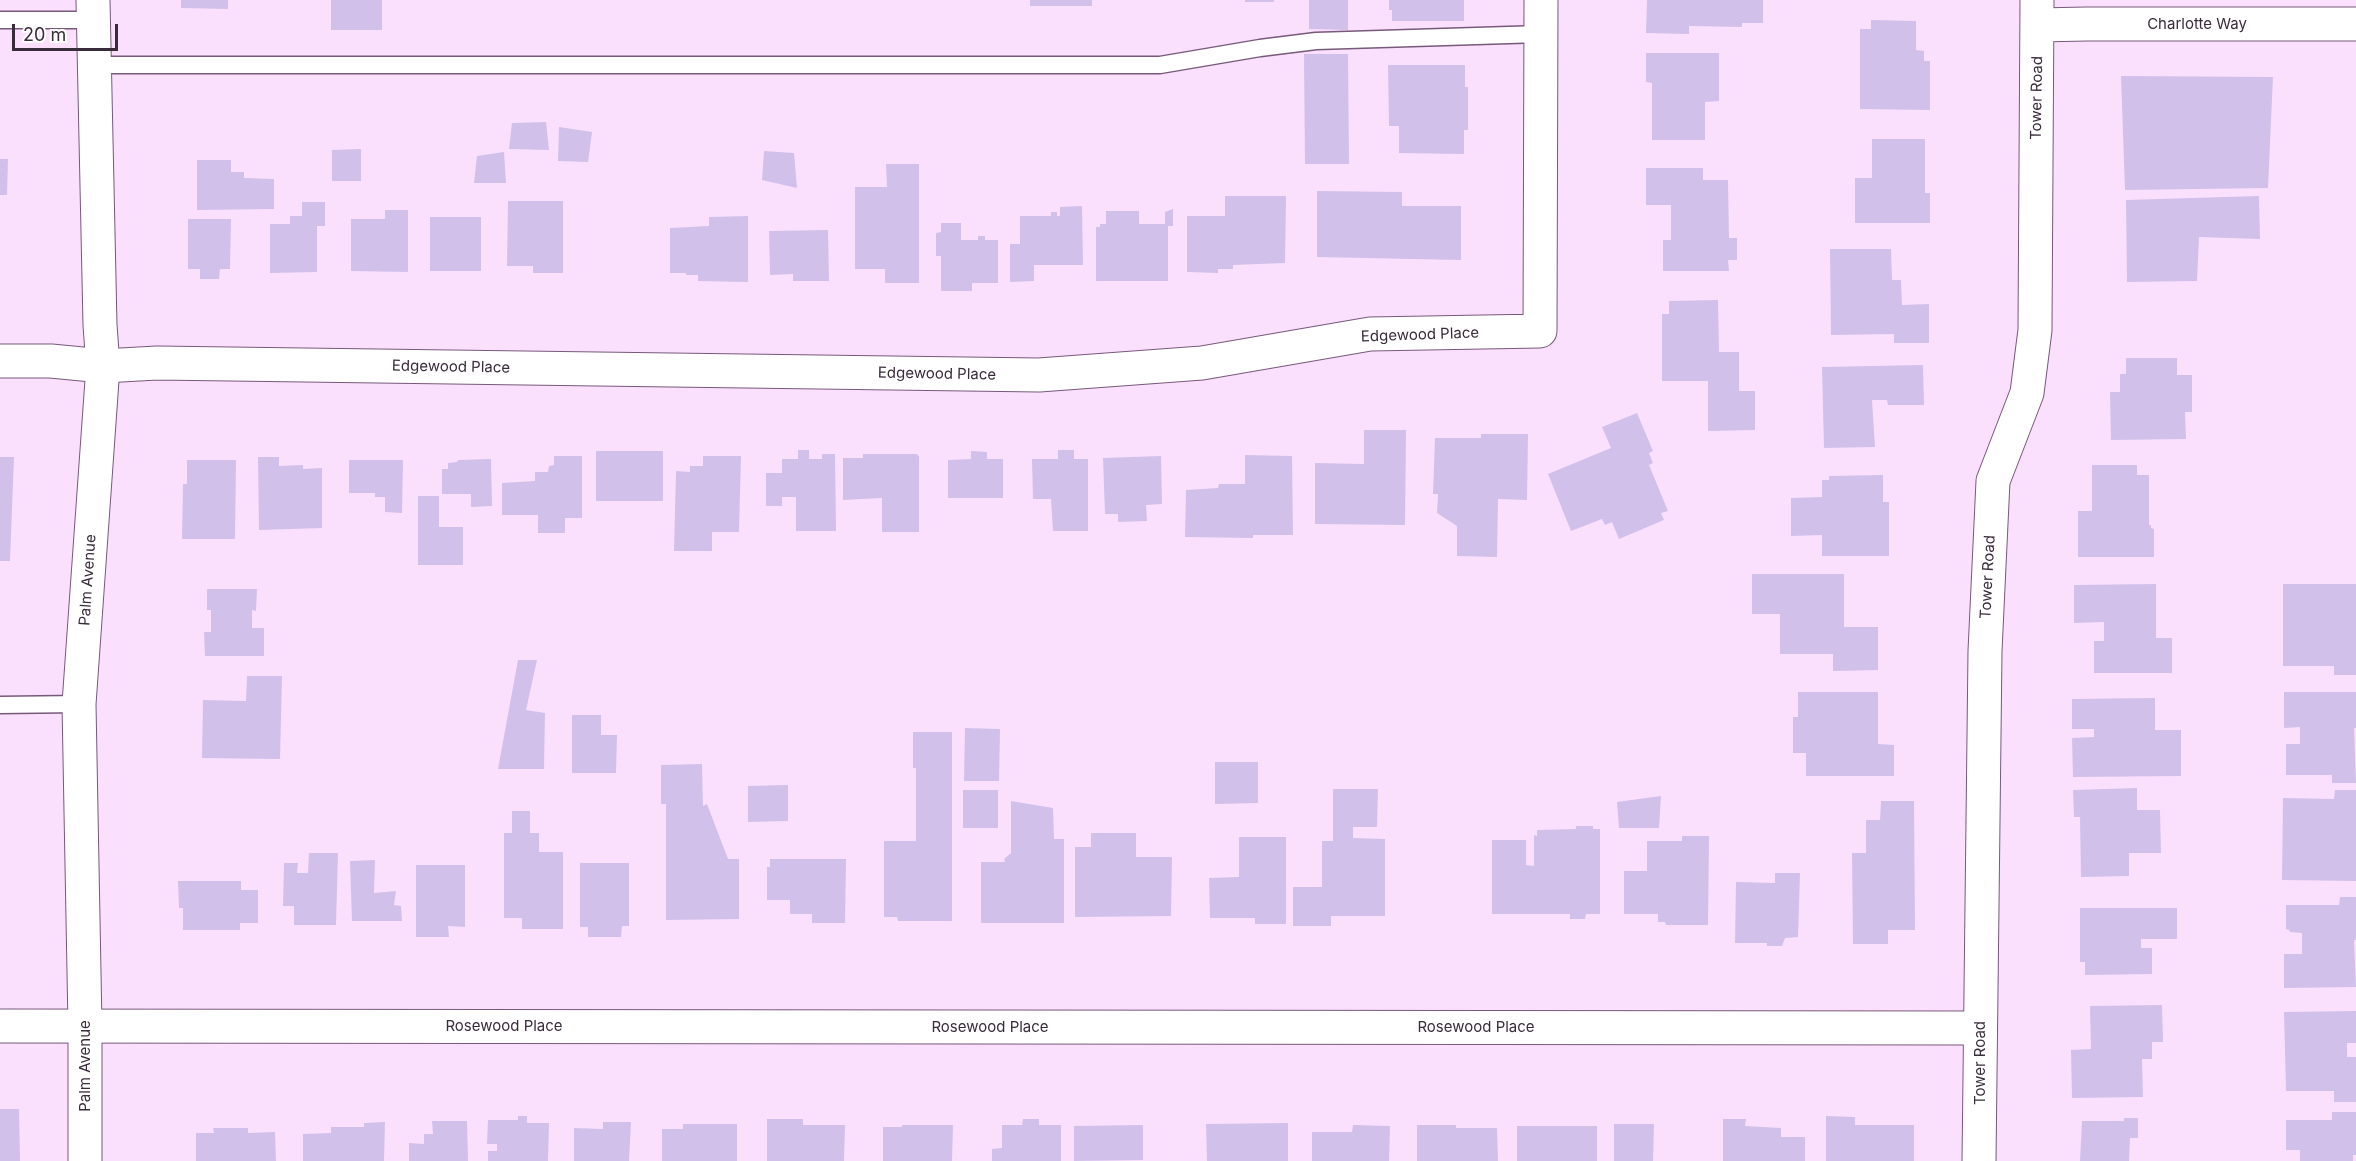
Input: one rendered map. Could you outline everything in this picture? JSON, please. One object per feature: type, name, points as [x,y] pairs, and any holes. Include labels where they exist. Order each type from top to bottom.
[{"type":"street","name":"Edgewood Place","points":[[0,362],[51,362],[103,366],[157,363],[1038,375],[1202,363],[1370,334],[1540,331],[1541,0]]},
{"type":"street","name":"Palm Avenue","points":[[85,1161],[79,704],[103,366],[93,10]]},
{"type":"street","name":"Charlotte Way","points":[[2038,13],[2087,24],[2356,24]]},
{"type":"street","name":"Tower Road","points":[[1979,1161],[1984,651],[1993,482],[2027,393],[2035,330],[2038,13]]},
{"type":"street","name":"Rosewood Place","points":[[0,1026],[1980,1028]]},
{"type":"lane","points":[[0,20],[93,10]]},
{"type":"lane","points":[[94,65],[1160,65],[1316,41],[1541,34]]},
{"type":"lane","points":[[0,705],[79,704]]},
{"type":"building","points":[[181,0],[228,0],[228,9],[181,8]]},
{"type":"building","points":[[331,0],[382,0],[382,30],[331,30]]},
{"type":"building","points":[[1030,0],[1092,0],[1092,6],[1030,6]]},
{"type":"building","points":[[1245,0],[1274,0],[1274,2],[1245,2]]},
{"type":"building","points":[[1309,0],[1348,0],[1348,30],[1309,29]]},
{"type":"building","points":[[1389,0],[1464,0],[1464,21],[1392,21]]},
{"type":"building","points":[[1647,0],[1763,0],[1763,23],[1742,23],[1742,27],[1689,26],[1689,34],[1646,33]]},
{"type":"building","points":[[1871,20],[1916,21],[1916,50],[1924,51],[1924,61],[1930,61],[1930,110],[1860,109],[1860,29],[1871,29]]},
{"type":"building","points":[[1646,53],[1719,53],[1719,101],[1705,102],[1705,140],[1652,140],[1652,83],[1646,82]]},
{"type":"building","points":[[1304,54],[1348,54],[1349,164],[1305,164]]},
{"type":"building","points":[[1388,65],[1465,65],[1465,87],[1468,87],[1468,130],[1464,130],[1464,154],[1399,153],[1399,126],[1389,126]]},
{"type":"building","points":[[2121,76],[2273,77],[2268,188],[2125,190]]},
{"type":"building","points":[[546,122],[549,150],[509,149],[512,123]]},
{"type":"building","points":[[559,127],[592,132],[588,162],[558,161]]},
{"type":"building","points":[[1872,139],[1925,139],[1925,193],[1930,193],[1930,223],[1855,223],[1855,178],[1872,178]]},
{"type":"building","points":[[361,149],[361,181],[332,181],[332,150]]},
{"type":"building","points":[[764,151],[794,153],[797,188],[762,180]]},
{"type":"building","points":[[504,152],[506,183],[474,183],[477,156]]},
{"type":"building","points":[[0,159],[8,159],[7,195],[0,195]]},
{"type":"building","points":[[197,160],[231,160],[231,172],[244,172],[244,178],[274,179],[274,209],[197,210]]},
{"type":"building","points":[[886,164],[919,164],[919,283],[885,283],[885,269],[855,269],[855,187],[887,187]]},
{"type":"building","points":[[1646,168],[1703,168],[1703,180],[1728,180],[1729,238],[1737,238],[1737,260],[1728,260],[1729,271],[1663,271],[1663,240],[1671,240],[1671,205],[1646,205]]},
{"type":"building","points":[[1317,191],[1402,192],[1402,206],[1461,206],[1461,260],[1317,257]]},
{"type":"building","points":[[1225,196],[1286,196],[1285,263],[1233,265],[1233,269],[1218,269],[1218,273],[1187,272],[1187,216],[1225,216]]},
{"type":"building","points":[[2259,196],[2260,239],[2199,237],[2197,281],[2127,282],[2126,200]]},
{"type":"building","points":[[508,201],[563,201],[563,273],[533,273],[533,266],[507,266]]},
{"type":"building","points":[[302,202],[325,202],[325,226],[317,226],[317,272],[270,273],[270,224],[290,224],[290,216],[302,216]]},
{"type":"building","points":[[1082,206],[1083,265],[1034,265],[1034,281],[1010,282],[1010,244],[1020,244],[1020,216],[1051,216],[1051,212],[1057,212],[1057,216],[1060,216],[1060,207]]},
{"type":"building","points":[[1173,209],[1173,226],[1168,226],[1168,281],[1096,281],[1096,227],[1106,224],[1106,211],[1139,211],[1139,224],[1165,224],[1165,212]]},
{"type":"building","points":[[385,210],[408,210],[408,272],[351,271],[351,219],[385,219]]},
{"type":"building","points":[[748,216],[748,282],[698,281],[698,275],[670,273],[670,228],[709,226],[709,217]]},
{"type":"building","points":[[430,217],[481,217],[481,271],[430,271]]},
{"type":"building","points":[[188,219],[231,219],[230,269],[220,269],[219,279],[200,279],[200,269],[188,269]]},
{"type":"building","points":[[941,223],[961,223],[961,240],[978,240],[978,236],[985,236],[985,240],[998,240],[998,283],[972,283],[972,291],[941,291],[941,256],[936,256],[936,233],[941,232]]},
{"type":"building","points":[[828,230],[829,281],[793,281],[793,274],[770,275],[769,231]]},
{"type":"building","points":[[1830,249],[1891,249],[1892,280],[1901,280],[1902,305],[1929,304],[1929,343],[1894,343],[1894,334],[1831,335]]},
{"type":"building","points":[[1718,300],[1719,352],[1739,352],[1739,391],[1755,391],[1755,430],[1708,431],[1708,381],[1662,381],[1662,314],[1669,314],[1669,301]]},
{"type":"building","points":[[2126,358],[2177,358],[2177,375],[2192,375],[2192,412],[2185,412],[2186,439],[2111,440],[2110,392],[2120,392],[2120,374],[2126,374]]},
{"type":"building","points":[[1923,365],[1924,405],[1888,405],[1887,400],[1872,400],[1875,447],[1824,448],[1822,367]]},
{"type":"building","points":[[1637,413],[1653,451],[1649,453],[1653,463],[1649,465],[1668,511],[1661,513],[1664,520],[1619,539],[1612,522],[1605,525],[1602,519],[1571,531],[1548,474],[1611,448],[1602,427]]},
{"type":"building","points":[[1364,430],[1406,430],[1405,525],[1315,524],[1315,463],[1364,464]]},
{"type":"building","points":[[1481,434],[1528,434],[1527,500],[1498,499],[1497,557],[1457,556],[1457,526],[1437,513],[1438,494],[1433,494],[1435,438],[1481,438]]},
{"type":"building","points":[[798,450],[809,450],[809,459],[822,459],[822,454],[835,454],[836,531],[796,531],[796,497],[782,497],[782,506],[766,506],[766,473],[782,473],[782,459],[798,459]]},
{"type":"building","points":[[1058,450],[1074,450],[1074,459],[1088,459],[1088,531],[1053,531],[1051,499],[1033,499],[1032,459],[1058,459]]},
{"type":"building","points":[[596,451],[663,451],[663,501],[596,501]]},
{"type":"building","points":[[971,451],[987,452],[987,459],[1003,459],[1003,498],[948,498],[948,460],[971,459]]},
{"type":"building","points":[[863,454],[917,454],[919,457],[919,532],[882,532],[882,498],[843,500],[843,458],[863,458]]},
{"type":"building","points":[[1245,455],[1292,456],[1293,535],[1253,535],[1253,538],[1185,537],[1186,490],[1218,488],[1219,484],[1245,484]]},
{"type":"building","points":[[554,456],[582,456],[582,518],[565,518],[565,533],[538,533],[538,515],[502,515],[502,483],[535,481],[535,472],[548,472],[549,466],[554,465]]},
{"type":"building","points":[[703,456],[741,456],[739,532],[712,532],[712,551],[674,551],[676,471],[690,472],[690,466],[703,466]]},
{"type":"building","points":[[1161,456],[1162,504],[1146,505],[1147,521],[1118,522],[1118,514],[1105,514],[1103,458]]},
{"type":"building","points":[[0,457],[14,457],[10,561],[0,561]]},
{"type":"building","points":[[258,457],[279,457],[279,466],[303,465],[303,469],[322,468],[322,528],[259,530]]},
{"type":"building","points":[[491,459],[492,506],[471,507],[471,494],[442,494],[442,469],[448,469],[448,463],[458,460]]},
{"type":"building","points":[[187,460],[236,460],[235,539],[182,539],[183,484],[187,484]]},
{"type":"building","points":[[349,460],[403,460],[402,513],[385,512],[385,497],[375,497],[375,493],[349,493]]},
{"type":"building","points":[[2092,465],[2137,465],[2137,475],[2149,475],[2149,525],[2154,529],[2154,557],[2078,557],[2078,511],[2092,511]]},
{"type":"building","points":[[1883,475],[1883,502],[1889,502],[1889,556],[1822,556],[1822,535],[1791,536],[1791,498],[1822,497],[1822,480],[1829,480],[1829,476]]},
{"type":"building","points":[[418,496],[439,496],[439,527],[463,527],[463,565],[418,565]]},
{"type":"building","points":[[1752,574],[1844,574],[1844,627],[1878,627],[1878,670],[1833,671],[1833,654],[1780,654],[1780,614],[1752,614]]},
{"type":"building","points":[[2156,584],[2156,638],[2172,638],[2172,673],[2094,673],[2094,641],[2104,641],[2104,622],[2074,623],[2074,585]]},
{"type":"building","points":[[2283,584],[2356,584],[2356,675],[2334,675],[2334,666],[2283,666]]},
{"type":"building","points":[[207,589],[257,589],[256,611],[252,610],[252,628],[264,628],[264,656],[205,656],[204,632],[211,632],[211,610],[207,610]]},
{"type":"building","points":[[518,660],[537,660],[526,710],[545,713],[544,769],[498,769]]},
{"type":"building","points":[[247,676],[282,676],[280,759],[202,758],[203,700],[246,701]]},
{"type":"building","points":[[1798,692],[1878,692],[1878,744],[1894,745],[1894,776],[1806,776],[1806,753],[1793,753],[1793,717],[1798,717]]},
{"type":"building","points":[[2284,692],[2356,692],[2356,728],[2354,728],[2356,783],[2332,783],[2332,775],[2286,775],[2286,744],[2300,744],[2300,727],[2284,728]]},
{"type":"building","points":[[2155,698],[2155,730],[2181,730],[2181,776],[2073,777],[2072,738],[2094,737],[2094,729],[2072,729],[2072,699]]},
{"type":"building","points":[[572,715],[601,715],[601,735],[617,735],[616,773],[572,773]]},
{"type":"building","points":[[965,728],[1000,729],[999,781],[964,781]]},
{"type":"building","points":[[913,732],[952,732],[952,921],[898,921],[897,917],[884,917],[884,841],[916,841],[916,768],[913,768]]},
{"type":"building","points":[[1215,762],[1258,762],[1258,803],[1215,804]]},
{"type":"building","points":[[702,764],[703,806],[707,804],[728,859],[739,859],[739,919],[666,920],[666,804],[661,804],[661,765]]},
{"type":"building","points":[[788,785],[788,821],[748,822],[748,786]]},
{"type":"building","points":[[2137,788],[2137,810],[2160,810],[2161,853],[2129,853],[2129,876],[2081,877],[2080,817],[2074,817],[2073,790]]},
{"type":"building","points":[[1333,789],[1378,789],[1377,827],[1353,827],[1353,838],[1385,839],[1385,916],[1331,916],[1331,926],[1293,926],[1293,887],[1322,887],[1322,841],[1333,841]]},
{"type":"building","points":[[963,790],[998,790],[998,828],[963,828]]},
{"type":"building","points":[[2335,790],[2356,790],[2356,881],[2282,880],[2283,798],[2334,799]]},
{"type":"building","points":[[1661,796],[1659,828],[1619,828],[1617,802]]},
{"type":"building","points":[[1011,801],[1053,808],[1054,839],[1064,839],[1064,923],[981,923],[981,862],[1005,862],[1004,859],[1011,853]]},
{"type":"building","points":[[1881,801],[1914,801],[1915,930],[1888,930],[1888,944],[1853,944],[1852,853],[1866,853],[1866,820],[1880,820]]},
{"type":"building","points":[[512,811],[530,811],[530,833],[539,833],[539,852],[563,852],[563,929],[522,929],[522,918],[504,918],[504,833],[512,833]]},
{"type":"building","points":[[1576,826],[1593,826],[1593,829],[1600,829],[1600,914],[1586,914],[1585,919],[1570,919],[1570,914],[1492,914],[1492,840],[1526,840],[1526,865],[1534,866],[1534,835],[1537,836],[1537,830],[1576,829]]},
{"type":"building","points":[[1091,833],[1136,833],[1136,857],[1172,857],[1171,916],[1075,917],[1075,847],[1091,847]]},
{"type":"building","points":[[1682,836],[1709,836],[1708,925],[1666,925],[1665,922],[1658,922],[1658,914],[1624,914],[1624,871],[1647,871],[1647,841],[1682,841]]},
{"type":"building","points":[[1239,837],[1286,837],[1286,924],[1255,924],[1255,918],[1210,918],[1209,878],[1239,877]]},
{"type":"building","points":[[309,853],[338,853],[336,925],[294,925],[294,906],[283,906],[284,863],[298,863],[297,873],[308,873]]},
{"type":"building","points":[[770,859],[846,859],[845,923],[812,923],[812,914],[790,914],[790,900],[767,900],[767,867],[770,867]]},
{"type":"building","points":[[375,860],[374,893],[396,891],[394,905],[401,906],[402,921],[352,921],[350,861]]},
{"type":"building","points":[[580,863],[629,863],[629,926],[622,926],[621,937],[588,937],[588,927],[580,927]]},
{"type":"building","points":[[416,865],[465,865],[465,927],[448,926],[449,937],[416,937]]},
{"type":"building","points":[[1775,873],[1800,873],[1798,937],[1785,938],[1782,946],[1767,946],[1767,943],[1735,943],[1736,882],[1775,883]]},
{"type":"building","points":[[178,881],[241,881],[241,890],[258,890],[258,923],[240,923],[240,930],[183,930],[183,908],[179,908]]},
{"type":"building","points":[[2340,897],[2356,897],[2356,940],[2354,940],[2356,987],[2284,988],[2284,954],[2302,954],[2302,933],[2290,932],[2286,929],[2286,905],[2339,905]]},
{"type":"building","points":[[2080,908],[2177,908],[2177,939],[2141,939],[2141,948],[2152,948],[2152,974],[2085,975],[2085,962],[2080,962]]},
{"type":"building","points":[[2162,1005],[2163,1042],[2152,1042],[2152,1059],[2142,1059],[2143,1097],[2072,1098],[2071,1050],[2091,1049],[2090,1006]]},
{"type":"building","points":[[2356,1011],[2356,1043],[2347,1043],[2347,1057],[2356,1057],[2356,1102],[2334,1102],[2334,1091],[2286,1091],[2284,1012]]},
{"type":"building","points":[[0,1109],[19,1109],[20,1161],[0,1161]]},
{"type":"building","points":[[2332,1112],[2356,1112],[2356,1155],[2353,1155],[2353,1161],[2300,1161],[2300,1150],[2286,1150],[2286,1120],[2332,1120]]},
{"type":"building","points":[[518,1116],[527,1116],[527,1123],[549,1123],[548,1161],[488,1161],[488,1151],[497,1151],[497,1144],[487,1144],[488,1120],[518,1120]]},
{"type":"building","points":[[1826,1116],[1855,1117],[1855,1125],[1914,1125],[1914,1161],[1826,1161]]},
{"type":"building","points":[[2124,1118],[2138,1118],[2138,1138],[2130,1138],[2129,1161],[2080,1161],[2082,1121],[2124,1121]]},
{"type":"building","points":[[767,1119],[803,1119],[803,1125],[845,1125],[844,1161],[767,1161]]},
{"type":"building","points":[[1023,1119],[1039,1119],[1039,1125],[1061,1125],[1061,1161],[992,1161],[992,1149],[1002,1148],[1002,1125],[1022,1125]]},
{"type":"building","points":[[1723,1119],[1746,1119],[1745,1126],[1781,1128],[1781,1137],[1805,1137],[1805,1161],[1723,1161]]},
{"type":"building","points":[[432,1121],[467,1121],[468,1161],[409,1161],[409,1143],[424,1144],[424,1134],[433,1134]]},
{"type":"building","points":[[385,1122],[384,1161],[303,1161],[303,1134],[331,1133],[331,1127],[364,1127],[364,1123]]},
{"type":"building","points":[[603,1122],[631,1122],[629,1161],[574,1161],[574,1128],[603,1129]]},
{"type":"building","points":[[1288,1123],[1288,1161],[1207,1161],[1206,1124]]},
{"type":"building","points":[[683,1124],[737,1124],[737,1161],[662,1161],[662,1129],[683,1129]]},
{"type":"building","points":[[1614,1124],[1654,1124],[1653,1161],[1614,1161]]},
{"type":"building","points":[[902,1125],[953,1125],[952,1161],[883,1161],[883,1127],[902,1127]]},
{"type":"building","points":[[1143,1125],[1143,1160],[1074,1161],[1074,1126]]},
{"type":"building","points":[[1353,1125],[1390,1126],[1389,1161],[1312,1161],[1312,1132],[1352,1132]]},
{"type":"building","points":[[1417,1125],[1497,1128],[1498,1161],[1417,1161]]},
{"type":"building","points":[[1517,1126],[1597,1126],[1597,1161],[1517,1161]]},
{"type":"building","points":[[213,1128],[248,1128],[248,1133],[275,1132],[276,1161],[196,1161],[196,1133],[214,1133]]}]
